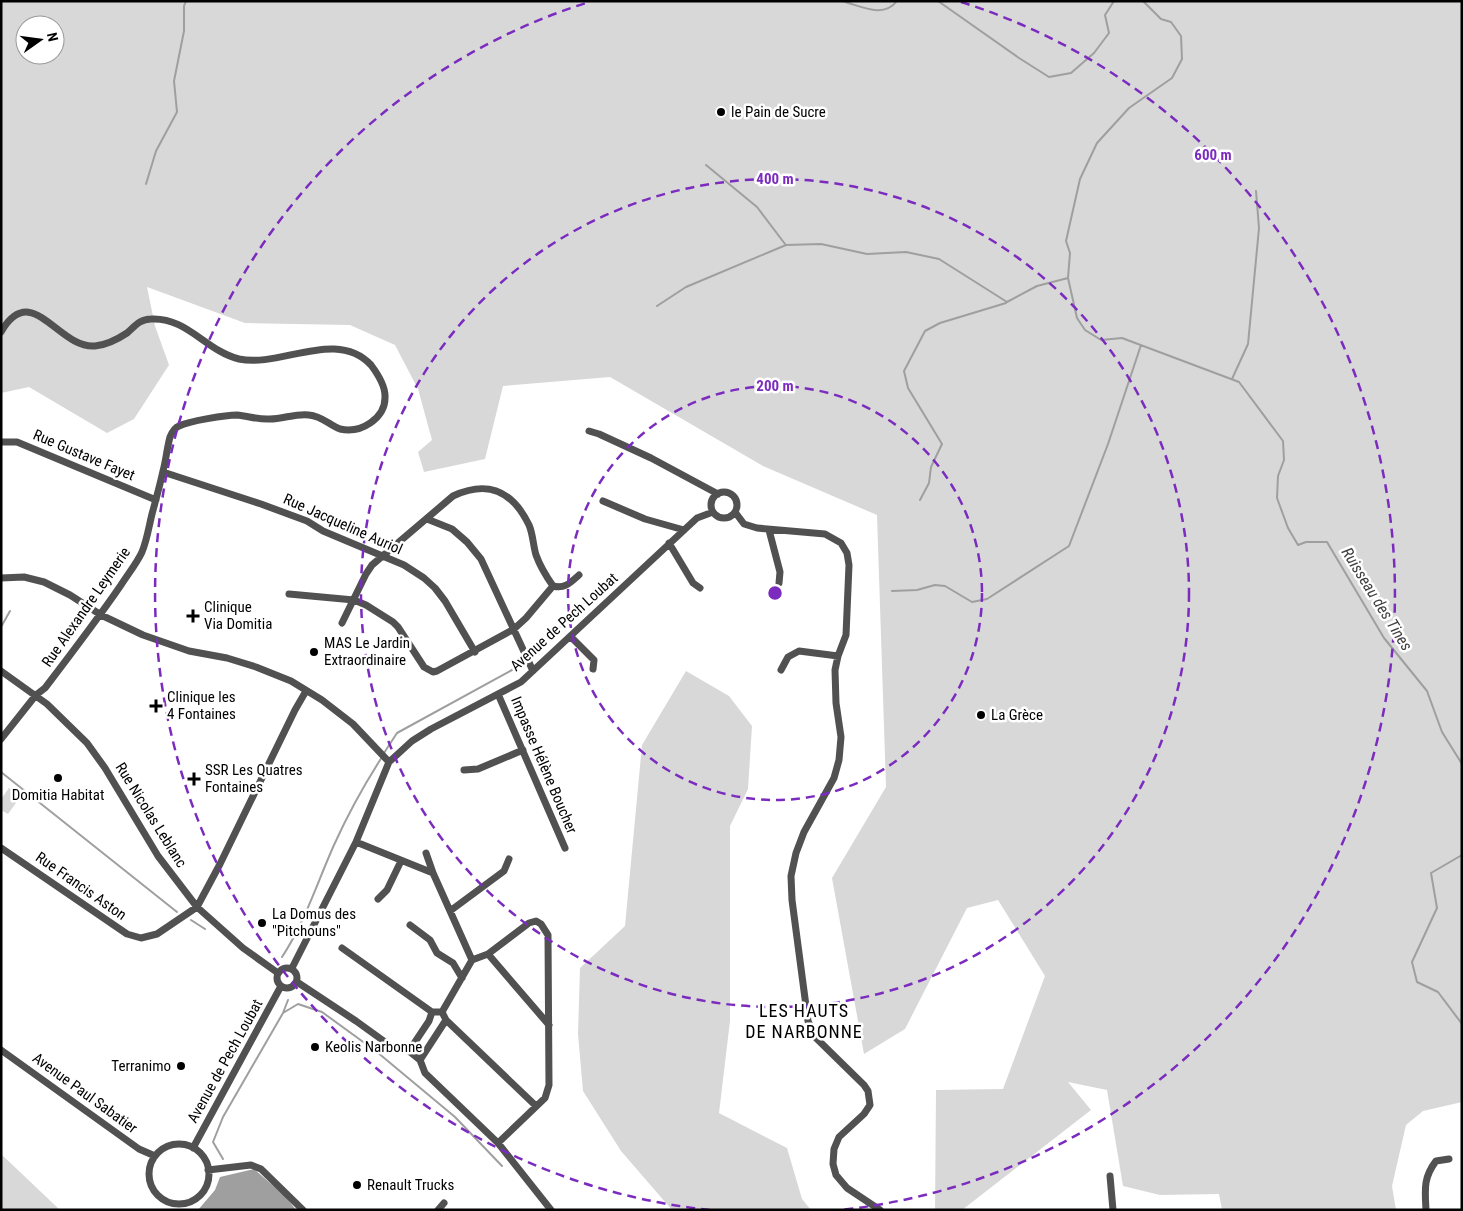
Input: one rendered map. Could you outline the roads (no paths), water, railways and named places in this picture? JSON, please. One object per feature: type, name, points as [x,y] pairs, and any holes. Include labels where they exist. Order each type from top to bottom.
[{"type":"street","name":"Rue Alexandre Leymerie","points":[[1,332],[12,317],[22,312],[38,314],[65,336],[80,343],[94,346],[112,342],[138,322],[149,318],[161,319],[177,323],[193,332],[219,352],[238,359],[271,360],[300,352],[338,349],[354,353],[365,360],[376,371],[385,395],[384,405],[380,414],[373,421],[354,429],[338,428],[321,418],[309,415],[260,420],[233,415],[176,427],[171,435],[142,553],[101,614],[45,688],[36,696],[1,739]]},
{"type":"street","points":[[589,432],[599,434],[651,458],[718,494],[732,495],[737,505],[732,515],[724,518],[714,512],[712,504],[718,494]]},
{"type":"street","name":"Rue Gustave Fayet","points":[[1,442],[17,442],[156,500]]},
{"type":"street","name":"Rue Jacqueline Auriol","points":[[163,472],[307,521],[323,531],[383,555],[404,566],[424,578],[445,601],[475,652]]},
{"type":"street","points":[[342,623],[366,574],[383,555],[453,496],[468,489],[490,488],[508,496],[530,526],[536,555],[544,573],[553,586],[560,588],[565,586],[579,575]]},
{"type":"street","points":[[604,500],[645,519],[684,530]]},
{"type":"street","name":"Avenue de Pech Loubat","points":[[292,968],[356,842],[387,760],[430,729],[521,682],[697,518],[714,512]]},
{"type":"street","points":[[735,512],[744,524],[769,530],[826,534],[841,543],[847,553],[849,565],[846,635],[838,656],[835,684],[841,737],[839,760],[834,778],[804,832],[796,853],[792,876],[792,900],[808,1021],[816,1038],[864,1085],[870,1097],[870,1105],[864,1114],[839,1137],[834,1149],[834,1168],[836,1175],[847,1188],[880,1210]]},
{"type":"street","points":[[427,519],[452,529],[467,542],[481,559],[533,672]]},
{"type":"street","points":[[769,530],[780,572],[778,583]]},
{"type":"street","points":[[669,543],[693,583],[700,588]]},
{"type":"street","points":[[1,578],[24,577],[44,582],[143,635],[189,651],[226,658],[256,667],[291,681],[322,700],[353,724],[387,760]]},
{"type":"street","points":[[289,594],[354,600],[393,622],[424,667],[437,672],[514,629],[553,586]]},
{"type":"street","points":[[571,637],[594,660],[593,669]]},
{"type":"street","points":[[781,670],[788,657],[799,651],[838,656]]},
{"type":"street","name":"Rue Nicolas Leblanc","points":[[1,671],[36,696],[76,732],[96,755],[158,856],[197,907],[243,948],[278,973]]},
{"type":"street","name":"Rue Francis Aston","points":[[1,848],[127,934],[141,938],[157,934],[197,907],[306,691]]},
{"type":"street","name":"Impasse Hélène Boucher","points":[[498,694],[565,848]]},
{"type":"street","points":[[464,770],[478,769],[523,750]]},
{"type":"street","points":[[356,842],[433,873]]},
{"type":"street","points":[[426,853],[472,960]]},
{"type":"street","points":[[450,911],[504,871],[509,859]]},
{"type":"street","points":[[378,899],[387,890],[401,861]]},
{"type":"street","points":[[442,1012],[472,960],[488,954],[529,922],[536,920],[541,924],[548,935],[549,1085],[545,1098],[498,1143]]},
{"type":"street","points":[[410,925],[430,940],[437,953],[452,963],[462,978]]},
{"type":"street","points":[[342,948],[432,1012],[442,1012]]},
{"type":"street","points":[[488,954],[549,1025]]},
{"type":"street","points":[[282,968],[292,968],[296,973],[296,982],[288,988],[281,986],[276,979],[282,968]]},
{"type":"street","points":[[296,982],[356,1021],[392,1048],[409,1051],[420,1060],[425,1073],[498,1143],[551,1210]]},
{"type":"street","name":"Avenue de Pech Loubat","points":[[193,1148],[281,986]]},
{"type":"street","points":[[409,1051],[429,1021],[432,1012]]},
{"type":"street","points":[[442,1012],[446,1020],[536,1106]]},
{"type":"street","points":[[420,1060],[446,1020]]},
{"type":"street","name":"Avenue Paul Sabatier","points":[[1,1050],[139,1149],[154,1156]]},
{"type":"street","points":[[177,1144],[193,1148],[206,1161],[208,1180],[200,1196],[175,1207],[160,1198],[151,1186],[148,1176],[150,1166],[154,1156],[161,1150],[177,1144]]},
{"type":"street","points":[[1426,1210],[1425,1182],[1428,1171],[1436,1161],[1449,1159]]},
{"type":"street","points":[[208,1170],[251,1165],[262,1169],[303,1210]]},
{"type":"street","points":[[1110,1176],[1113,1210]]},
{"type":"street","points":[[191,1210],[192,1201]]},
{"type":"street","points":[[438,1210],[444,1203]]},
{"type":"waterway","points":[[146,184],[156,151],[177,112],[174,81],[184,31],[184,6],[186,1]]},
{"type":"waterway","points":[[842,1],[871,10],[885,9],[897,1]]},
{"type":"waterway","name":"Ruisseau des Tines","points":[[938,1],[1049,77],[1071,73],[1094,53],[1109,33],[1105,15],[1114,1]]},
{"type":"waterway","name":"Ruisseau des Tines","points":[[1143,1],[1161,19],[1171,22],[1181,36],[1182,59],[1172,78],[1129,108],[1097,143],[1080,179],[1066,241],[1070,253],[1068,278],[1077,318],[1085,330],[1101,340],[1122,338],[1239,382],[1283,441],[1284,460],[1278,476],[1277,498],[1288,528],[1298,545],[1306,542],[1327,542],[1384,638],[1427,691],[1442,732],[1462,764]]},
{"type":"waterway","points":[[706,165],[757,207],[785,244]]},
{"type":"waterway","points":[[1232,379],[1248,344],[1259,228],[1256,191]]},
{"type":"waterway","points":[[657,306],[686,287],[786,245],[821,244],[867,254],[906,252],[939,259],[1007,302],[1037,286],[1068,278]]},
{"type":"waterway","points":[[920,500],[929,483],[931,467],[942,444],[908,388],[904,371],[925,331],[940,323],[1006,303]]},
{"type":"waterway","points":[[892,591],[917,590],[935,585],[945,586],[972,602],[987,599],[1069,546],[1108,444],[1141,345]]},
{"type":"waterway","points":[[529,655],[583,606]]},
{"type":"waterway","points":[[1,627],[10,611]]},
{"type":"waterway","points":[[384,753],[397,733],[512,670],[525,658]]},
{"type":"waterway","points":[[282,957],[304,916],[345,822],[382,757]]},
{"type":"waterway","points":[[1,772],[177,912]]},
{"type":"waterway","name":"Ruisseau des Tines","points":[[1462,855],[1431,873],[1437,908],[1412,962],[1417,982],[1438,992],[1462,1024]]},
{"type":"waterway","points":[[191,920],[205,929]]},
{"type":"waterway","points":[[223,1159],[213,1142],[223,1117],[283,1013],[288,1000]]},
{"type":"waterway","points":[[283,1013],[298,1004],[322,1012],[377,1052],[455,1117],[502,1166]]},
{"type":"place","name":"le Pain de Sucre","points":[[721,112]]},
{"type":"place","name":"Clinique Via Domitia","points":[[193,616]]},
{"type":"place","name":"MAS Le Jardin Extraordinaire","points":[[314,652]]},
{"type":"place","name":"Clinique les 4 Fontaines","points":[[156,706]]},
{"type":"place","name":"La Grèce","points":[[981,715]]},
{"type":"place","name":"Domitia Habitat","points":[[58,778]]},
{"type":"place","name":"SSR Les Quatres Fontaines","points":[[194,779]]},
{"type":"place","name":"La Domus des \"Pitchouns\"","points":[[262,923]]},
{"type":"place","name":"Keolis Narbonne","points":[[315,1047]]},
{"type":"place","name":"Terranimo","points":[[181,1066]]},
{"type":"place","name":"Renault Trucks","points":[[357,1185]]},
{"type":"district","name":"LES HAUTS DE NARBONNE","points":[[804,1020]]}]
